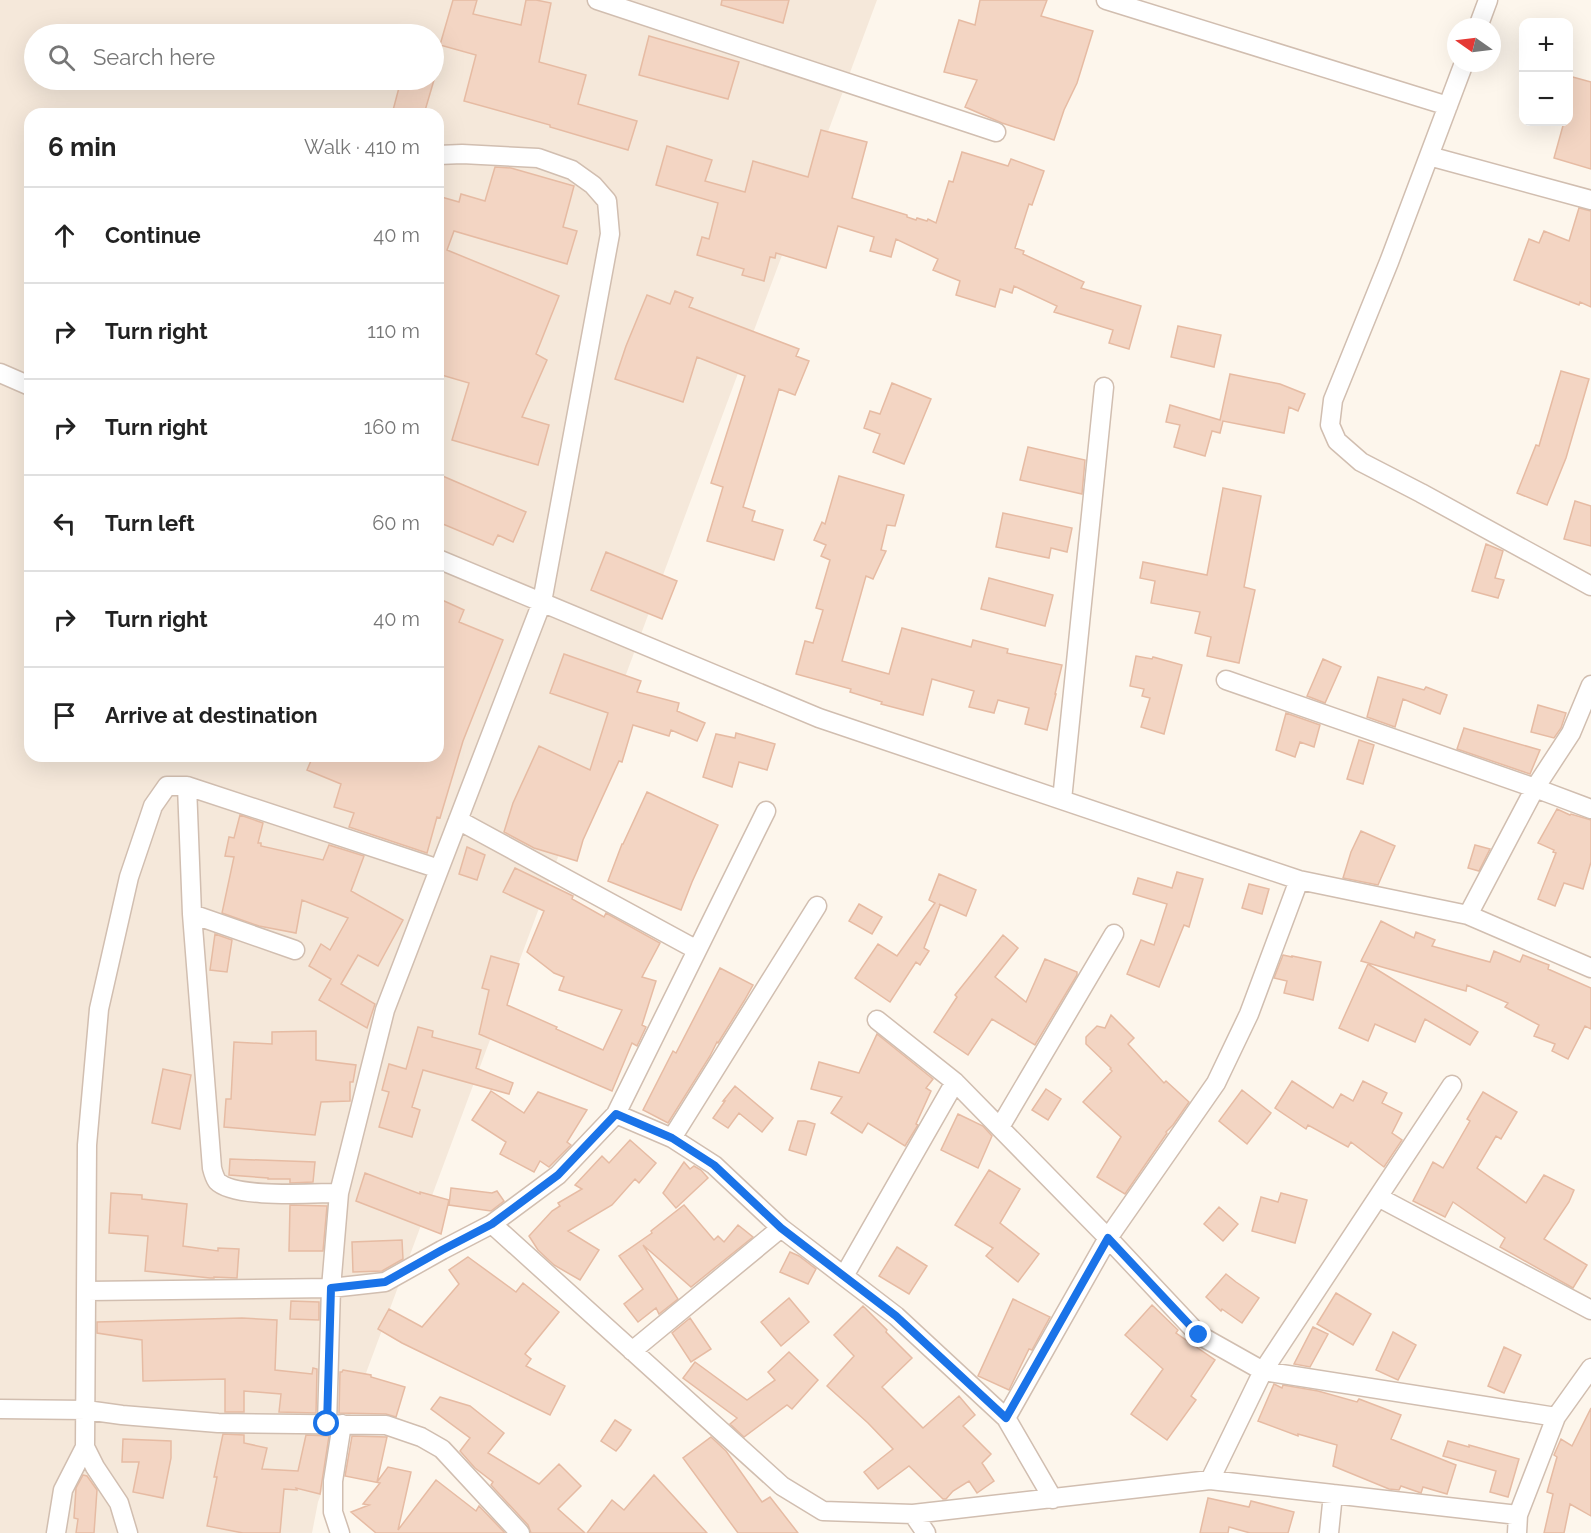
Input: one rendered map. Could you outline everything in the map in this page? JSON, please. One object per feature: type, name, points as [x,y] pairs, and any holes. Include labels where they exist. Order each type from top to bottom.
[{"type":"street","points":[[597,0],[639,6],[996,132]]},
{"type":"street","points":[[1106,0],[1448,106]]},
{"type":"street","points":[[1481,18],[1488,0]]},
{"type":"street","points":[[1461,72],[1389,262],[1333,400],[1330,425],[1337,441],[1361,462],[1591,586]]},
{"type":"street","points":[[339,1533],[333,1512],[335,1424],[331,1288],[339,1193],[385,1010],[542,602],[610,234],[607,201],[592,185],[572,170],[538,159],[444,155]]},
{"type":"street","points":[[1429,156],[1591,200]]},
{"type":"street","points":[[0,373],[24,383]]},
{"type":"street","points":[[1062,800],[1104,387]]},
{"type":"street","points":[[444,561],[819,718],[1299,880],[1468,915],[1591,968]]},
{"type":"street","points":[[1226,680],[1591,809]]},
{"type":"street","points":[[1468,915],[1535,788],[1571,733],[1591,685]]},
{"type":"street","points":[[56,1533],[63,1490],[85,1446],[87,1145],[99,1009],[129,877],[153,806],[167,786],[187,786],[439,869]]},
{"type":"street","points":[[187,786],[192,914],[212,1168],[216,1180],[230,1188],[256,1193],[339,1193]]},
{"type":"street","points":[[87,1291],[331,1288],[385,1282],[492,1224],[558,1175],[616,1114],[766,811]]},
{"type":"street","points":[[458,820],[697,950]]},
{"type":"street","points":[[1006,1418],[1108,1238],[1216,1083],[1249,1014],[1299,880]]},
{"type":"street","points":[[672,1138],[816,906]]},
{"type":"street","points":[[192,914],[295,950]]},
{"type":"street","points":[[1000,1127],[1114,934]]},
{"type":"street","points":[[877,1020],[955,1082],[1108,1238],[1199,1335],[1263,1371],[1556,1417]]},
{"type":"street","points":[[844,1276],[955,1082]]},
{"type":"street","points":[[1210,1480],[1263,1371],[1452,1085]]},
{"type":"street","points":[[616,1114],[672,1138],[714,1165],[781,1228],[896,1316],[1006,1418],[1053,1498]]},
{"type":"street","points":[[1378,1197],[1591,1310]]},
{"type":"street","points":[[492,1224],[782,1486],[823,1511],[913,1514],[1210,1480],[1333,1494],[1518,1524],[1556,1417],[1591,1368]]},
{"type":"street","points":[[632,1351],[781,1228]]},
{"type":"street","points":[[0,1409],[86,1410],[218,1423],[386,1425],[428,1441],[442,1449],[520,1533]]},
{"type":"street","points":[[85,1446],[95,1467],[119,1503],[128,1533]]},
{"type":"street","points":[[1329,1533],[1333,1494]]},
{"type":"street","points":[[913,1514],[926,1533]]},
{"type":"shaded area","points":[[0,0],[877,0],[318,1502],[312,1533],[0,1533]]},
{"type":"building","points":[[453,0],[477,0],[473,14],[521,25],[526,0],[551,3],[539,62],[586,75],[578,104],[637,121],[628,150],[464,101],[476,55],[444,46],[444,31]]},
{"type":"building","points":[[722,0],[789,0],[783,23],[721,5]]},
{"type":"building","points":[[980,0],[1047,0],[1041,16],[1093,31],[1077,83],[1064,110],[1054,140],[1002,123],[965,107],[977,80],[944,72],[959,20],[975,25]]},
{"type":"building","points":[[649,36],[739,62],[728,99],[639,75]]},
{"type":"building","points":[[1573,77],[1591,82],[1591,169],[1554,158],[1563,126],[1573,126]]},
{"type":"building","points":[[398,90],[431,90],[426,108],[394,108]]},
{"type":"building","points":[[821,130],[867,142],[852,198],[907,215],[916,220],[917,218],[927,221],[928,219],[936,223],[949,181],[953,182],[962,152],[1008,166],[1011,159],[1044,171],[1032,205],[1029,204],[1015,248],[1024,251],[1023,254],[1084,282],[1081,288],[1141,306],[1129,349],[1109,343],[1113,330],[1054,312],[1057,306],[1014,286],[1012,293],[1000,289],[995,307],[956,295],[960,281],[933,270],[938,259],[896,239],[891,257],[870,251],[874,237],[838,226],[826,268],[776,253],[775,258],[770,257],[764,281],[742,275],[744,269],[697,255],[702,237],[709,239],[718,203],[656,185],[667,146],[712,160],[705,181],[745,192],[753,161],[808,177]]},
{"type":"building","points":[[495,167],[511,168],[574,186],[563,227],[577,231],[567,264],[454,231],[447,250],[559,296],[536,354],[547,360],[522,417],[549,425],[538,465],[452,440],[469,383],[444,376],[444,198],[459,202],[461,194],[485,201]]},
{"type":"building","points":[[1579,208],[1591,211],[1591,307],[1580,302],[1579,305],[1514,280],[1529,239],[1539,243],[1544,231],[1569,241]]},
{"type":"building","points":[[675,291],[693,298],[689,307],[799,349],[796,356],[809,361],[795,395],[779,389],[743,507],[755,511],[752,521],[783,530],[774,560],[707,541],[723,487],[711,483],[745,376],[697,357],[683,402],[615,379],[647,295],[670,304]]},
{"type":"building","points":[[1178,326],[1221,335],[1214,367],[1171,357]]},
{"type":"building","points":[[1561,371],[1589,379],[1566,458],[1547,505],[1517,493],[1536,445],[1539,446]]},
{"type":"building","points":[[1230,374],[1280,384],[1305,394],[1298,411],[1289,407],[1284,433],[1223,421],[1220,433],[1212,431],[1205,456],[1174,447],[1180,425],[1166,422],[1170,405],[1220,420]]},
{"type":"building","points":[[892,383],[931,399],[904,464],[873,452],[880,434],[864,428],[870,411],[880,414]]},
{"type":"building","points":[[1028,447],[1085,460],[1082,494],[1020,480]]},
{"type":"building","points":[[839,476],[904,495],[895,526],[887,525],[881,550],[886,551],[873,579],[866,576],[842,661],[889,674],[902,628],[971,647],[973,640],[1008,649],[1007,653],[1062,665],[1047,730],[1025,724],[1029,708],[998,700],[994,713],[969,707],[974,691],[932,679],[923,715],[881,704],[882,702],[850,692],[851,689],[796,674],[805,641],[813,643],[823,610],[816,608],[830,560],[821,556],[826,545],[814,540],[822,522],[825,524]]},
{"type":"building","points":[[444,477],[526,512],[513,542],[498,535],[493,545],[444,525]]},
{"type":"building","points":[[1223,488],[1261,496],[1244,587],[1255,590],[1239,663],[1207,656],[1211,637],[1195,633],[1200,612],[1151,603],[1155,581],[1140,578],[1143,562],[1207,575]]},
{"type":"building","points":[[1575,501],[1591,506],[1591,546],[1564,539]]},
{"type":"building","points":[[1003,513],[1072,528],[1067,552],[1051,548],[1049,558],[996,547]]},
{"type":"building","points":[[1486,544],[1503,551],[1495,578],[1504,580],[1498,598],[1472,591]]},
{"type":"building","points":[[606,552],[677,581],[662,619],[591,590]]},
{"type":"building","points":[[989,578],[1053,595],[1045,626],[981,609]]},
{"type":"building","points":[[444,601],[464,610],[459,622],[503,640],[463,741],[427,853],[349,827],[354,813],[334,807],[341,784],[307,770],[310,762],[444,762]]},
{"type":"building","points":[[564,654],[641,681],[637,692],[679,703],[677,711],[705,723],[697,741],[671,730],[669,736],[633,725],[622,762],[619,761],[583,840],[577,861],[534,848],[504,832],[513,803],[539,746],[590,770],[608,713],[550,693]]},
{"type":"building","points":[[1136,656],[1152,659],[1153,657],[1182,665],[1164,734],[1141,727],[1150,698],[1142,696],[1144,689],[1130,686]]},
{"type":"building","points":[[1323,659],[1341,667],[1325,703],[1307,696]]},
{"type":"building","points":[[1378,677],[1424,690],[1426,687],[1447,695],[1440,714],[1403,699],[1395,727],[1367,717]]},
{"type":"building","points":[[1538,705],[1566,713],[1561,728],[1554,738],[1531,732]]},
{"type":"building","points":[[1286,713],[1320,725],[1314,747],[1300,742],[1295,757],[1276,750]]},
{"type":"building","points":[[1464,728],[1540,750],[1530,774],[1457,749]]},
{"type":"building","points":[[736,733],[775,744],[767,770],[739,762],[732,787],[703,777],[716,734],[735,738]]},
{"type":"building","points":[[1359,740],[1374,745],[1363,784],[1347,779]]},
{"type":"building","points":[[647,792],[718,825],[681,910],[608,881],[622,844]]},
{"type":"building","points":[[1557,809],[1591,820],[1591,862],[1583,889],[1564,883],[1555,906],[1538,899],[1556,853],[1538,843]]},
{"type":"building","points":[[240,815],[263,823],[258,843],[261,843],[261,846],[323,860],[329,845],[364,856],[351,891],[403,920],[378,966],[358,955],[341,984],[375,1004],[367,1028],[319,1000],[331,979],[309,966],[321,944],[330,950],[348,918],[302,900],[296,933],[259,926],[222,913],[234,857],[225,856],[229,837],[234,838]]},
{"type":"building","points":[[1361,831],[1395,846],[1378,885],[1343,878],[1351,852]]},
{"type":"building","points":[[1475,845],[1490,849],[1479,871],[1468,868]]},
{"type":"building","points":[[467,847],[485,855],[477,880],[459,874]]},
{"type":"building","points":[[515,868],[573,896],[572,899],[604,917],[606,913],[660,943],[642,977],[656,981],[642,1025],[646,1027],[637,1046],[632,1043],[612,1091],[479,1034],[489,990],[482,988],[491,956],[519,964],[507,1005],[603,1050],[622,1010],[559,990],[564,977],[554,973],[527,952],[544,911],[503,892]]},
{"type":"building","points":[[1177,872],[1203,879],[1189,927],[1184,925],[1159,987],[1127,974],[1141,940],[1154,945],[1167,904],[1133,894],[1138,878],[1172,888]]},
{"type":"building","points":[[939,874],[976,890],[966,916],[939,904],[924,948],[929,951],[920,965],[916,962],[890,1002],[855,978],[878,944],[897,956],[935,903],[929,900]]},
{"type":"building","points":[[1249,884],[1269,889],[1262,914],[1242,908]]},
{"type":"building","points":[[859,904],[882,917],[872,934],[849,921]]},
{"type":"building","points":[[1381,921],[1414,938],[1416,932],[1435,940],[1432,946],[1490,962],[1494,951],[1520,962],[1523,955],[1549,965],[1548,969],[1591,988],[1591,1029],[1585,1026],[1568,1059],[1552,1051],[1555,1044],[1534,1036],[1539,1025],[1505,1007],[1508,1003],[1467,985],[1466,991],[1361,961]]},
{"type":"building","points":[[215,934],[232,940],[227,972],[210,970]]},
{"type":"building","points":[[1003,935],[1018,948],[995,977],[1026,1002],[1045,959],[1077,972],[1077,975],[1035,1045],[992,1019],[968,1055],[934,1032],[957,997],[955,995]]},
{"type":"building","points":[[1283,955],[1321,962],[1313,1000],[1284,993],[1287,981],[1274,978]]},
{"type":"building","points":[[1368,964],[1478,1032],[1470,1045],[1425,1019],[1415,1042],[1375,1024],[1368,1041],[1339,1028]]},
{"type":"building","points":[[720,968],[753,985],[668,1123],[643,1110],[673,1051],[676,1053]]},
{"type":"building","points":[[1111,1015],[1134,1038],[1128,1044],[1164,1083],[1166,1081],[1189,1102],[1125,1194],[1097,1177],[1121,1137],[1083,1102],[1112,1071],[1086,1044],[1086,1037],[1097,1026],[1105,1028]]},
{"type":"building","points":[[418,1027],[433,1031],[432,1037],[481,1050],[476,1068],[513,1083],[509,1094],[423,1070],[412,1107],[420,1110],[412,1137],[379,1127],[389,1092],[382,1090],[389,1064],[406,1069]]},
{"type":"building","points":[[316,1031],[316,1060],[356,1065],[353,1082],[350,1082],[350,1101],[321,1102],[315,1135],[224,1127],[226,1099],[231,1099],[234,1042],[272,1044],[272,1032]]},
{"type":"building","points":[[877,1034],[933,1079],[926,1088],[931,1091],[916,1124],[918,1125],[905,1146],[868,1123],[862,1133],[831,1113],[842,1097],[811,1089],[819,1062],[859,1073]]},
{"type":"building","points":[[163,1069],[191,1075],[180,1129],[152,1123]]},
{"type":"building","points":[[1292,1081],[1333,1108],[1341,1094],[1353,1101],[1363,1081],[1387,1093],[1382,1103],[1402,1113],[1392,1133],[1402,1140],[1384,1167],[1351,1142],[1348,1147],[1308,1125],[1306,1129],[1275,1108]]},
{"type":"building","points":[[735,1086],[773,1118],[762,1132],[739,1113],[728,1128],[713,1118]]},
{"type":"building","points":[[1046,1089],[1061,1099],[1048,1120],[1032,1110]]},
{"type":"building","points":[[1242,1090],[1271,1113],[1247,1144],[1219,1121]]},
{"type":"building","points":[[491,1091],[524,1113],[538,1092],[587,1110],[567,1142],[571,1145],[549,1167],[540,1161],[534,1172],[500,1154],[506,1142],[472,1120]]},
{"type":"building","points":[[1483,1092],[1517,1112],[1501,1139],[1496,1136],[1477,1168],[1526,1203],[1544,1175],[1574,1190],[1569,1202],[1544,1239],[1587,1265],[1573,1288],[1500,1247],[1505,1238],[1453,1202],[1445,1217],[1413,1201],[1433,1162],[1443,1168],[1470,1121],[1467,1119]]},
{"type":"building","points":[[958,1114],[983,1126],[992,1136],[978,1168],[941,1150]]},
{"type":"building","points":[[798,1121],[815,1124],[806,1155],[789,1150]]},
{"type":"building","points":[[630,1140],[656,1163],[639,1183],[635,1179],[612,1205],[568,1231],[599,1250],[580,1280],[554,1265],[538,1250],[529,1236],[552,1211],[560,1206],[558,1203],[582,1189],[575,1185],[602,1156],[609,1163]]},
{"type":"building","points":[[230,1159],[315,1162],[313,1182],[290,1183],[290,1179],[229,1175]]},
{"type":"building","points":[[684,1162],[690,1169],[694,1166],[701,1170],[708,1178],[676,1208],[663,1193]]},
{"type":"building","points":[[989,1170],[1020,1189],[1000,1223],[1039,1254],[1018,1282],[986,1256],[993,1248],[955,1225]]},
{"type":"building","points":[[365,1173],[420,1194],[420,1192],[449,1200],[441,1234],[356,1201]]},
{"type":"building","points":[[451,1188],[492,1193],[497,1191],[504,1201],[491,1211],[449,1205]]},
{"type":"building","points":[[111,1193],[142,1195],[142,1199],[187,1204],[183,1246],[218,1251],[218,1248],[239,1249],[237,1278],[210,1278],[145,1271],[148,1236],[109,1233]]},
{"type":"building","points":[[1281,1193],[1307,1200],[1295,1243],[1252,1231],[1261,1197],[1278,1202]]},
{"type":"building","points":[[290,1205],[327,1206],[323,1251],[289,1251]]},
{"type":"building","points":[[684,1205],[714,1240],[718,1236],[724,1242],[738,1225],[753,1237],[691,1287],[643,1245],[678,1299],[659,1314],[656,1308],[638,1322],[624,1304],[643,1289],[619,1256],[652,1233],[651,1231]]},
{"type":"building","points":[[1219,1207],[1238,1224],[1223,1241],[1204,1224]]},
{"type":"building","points":[[402,1240],[403,1259],[382,1271],[353,1272],[352,1242]]},
{"type":"building","points":[[897,1247],[927,1266],[909,1294],[879,1276]]},
{"type":"building","points":[[790,1252],[816,1269],[808,1284],[780,1272]]},
{"type":"building","points":[[468,1257],[516,1292],[523,1283],[559,1312],[525,1354],[531,1359],[526,1366],[565,1386],[550,1415],[378,1329],[389,1309],[422,1327],[459,1284],[449,1270]]},
{"type":"building","points":[[1226,1274],[1259,1298],[1242,1323],[1222,1309],[1221,1311],[1206,1297]]},
{"type":"building","points":[[1336,1293],[1371,1314],[1353,1345],[1317,1324]]},
{"type":"building","points":[[789,1298],[809,1322],[781,1346],[761,1322]]},
{"type":"building","points":[[1013,1299],[1050,1317],[1032,1350],[1029,1349],[1009,1390],[978,1376]]},
{"type":"building","points":[[291,1301],[319,1302],[319,1320],[290,1319]]},
{"type":"building","points":[[1152,1305],[1178,1330],[1176,1333],[1215,1360],[1191,1396],[1196,1400],[1167,1440],[1131,1414],[1163,1369],[1125,1335]]},
{"type":"building","points":[[863,1306],[912,1358],[882,1387],[923,1428],[959,1396],[975,1415],[963,1426],[991,1454],[982,1463],[994,1481],[977,1493],[969,1481],[943,1499],[909,1466],[878,1489],[864,1472],[893,1449],[827,1386],[854,1356],[834,1335]]},
{"type":"building","points":[[242,1318],[277,1320],[275,1370],[312,1374],[313,1368],[317,1369],[316,1413],[279,1412],[281,1394],[244,1391],[244,1412],[225,1412],[225,1379],[143,1381],[142,1340],[97,1333],[97,1322]]},
{"type":"building","points":[[690,1318],[711,1349],[691,1362],[672,1333]]},
{"type":"building","points":[[1313,1327],[1328,1334],[1310,1367],[1294,1364]]},
{"type":"building","points":[[1393,1332],[1416,1345],[1398,1380],[1376,1370]]},
{"type":"building","points":[[1504,1347],[1521,1355],[1504,1393],[1488,1386]]},
{"type":"building","points":[[789,1352],[818,1380],[792,1409],[787,1405],[744,1437],[730,1424],[737,1418],[683,1378],[695,1362],[747,1400],[775,1380],[768,1372]]},
{"type":"building","points":[[343,1370],[371,1375],[371,1377],[405,1387],[396,1417],[386,1414],[339,1413],[340,1372]]},
{"type":"building","points":[[1274,1384],[1282,1388],[1283,1385],[1318,1391],[1357,1402],[1359,1399],[1401,1415],[1391,1439],[1456,1465],[1447,1494],[1423,1487],[1421,1493],[1401,1486],[1399,1490],[1389,1489],[1333,1466],[1337,1445],[1298,1434],[1298,1436],[1258,1421]]},
{"type":"building","points":[[440,1397],[470,1406],[504,1433],[488,1453],[539,1484],[559,1464],[581,1486],[558,1509],[585,1533],[531,1533],[528,1525],[491,1485],[493,1482],[475,1468],[460,1451],[470,1438],[431,1409]]},
{"type":"building","points":[[1591,1408],[1591,1516],[1570,1504],[1564,1533],[1544,1533],[1553,1494],[1547,1492],[1557,1457],[1554,1455],[1561,1439],[1572,1446]]},
{"type":"building","points":[[615,1420],[631,1430],[616,1451],[601,1441]]},
{"type":"building","points":[[223,1434],[244,1435],[244,1443],[267,1448],[262,1469],[298,1471],[306,1435],[329,1436],[320,1494],[296,1488],[297,1490],[284,1489],[280,1533],[243,1533],[207,1526]]},
{"type":"building","points":[[352,1436],[387,1437],[377,1482],[388,1467],[411,1472],[398,1530],[436,1480],[476,1511],[479,1506],[505,1533],[376,1533],[351,1512],[369,1505],[363,1504],[380,1483],[345,1476]]},
{"type":"building","points":[[711,1437],[726,1451],[762,1502],[770,1497],[798,1533],[738,1533],[683,1458]]},
{"type":"building","points":[[123,1439],[171,1441],[171,1458],[163,1498],[133,1492],[139,1462],[122,1462]]},
{"type":"building","points":[[1448,1441],[1519,1459],[1508,1497],[1490,1492],[1496,1471],[1443,1456]]},
{"type":"building","points":[[83,1475],[87,1476],[97,1490],[94,1533],[76,1533],[78,1519],[74,1518],[76,1488]]},
{"type":"building","points":[[654,1475],[707,1533],[587,1533],[612,1500],[624,1510]]},
{"type":"building","points":[[1208,1498],[1249,1507],[1251,1501],[1294,1512],[1288,1533],[1250,1533],[1229,1527],[1228,1533],[1200,1533]]},
{"type":"route","points":[[327,1424],[331,1288],[385,1282],[492,1224],[558,1175],[616,1114],[672,1138],[714,1165],[781,1228],[896,1316],[1006,1418],[1108,1238],[1199,1335]]}]
